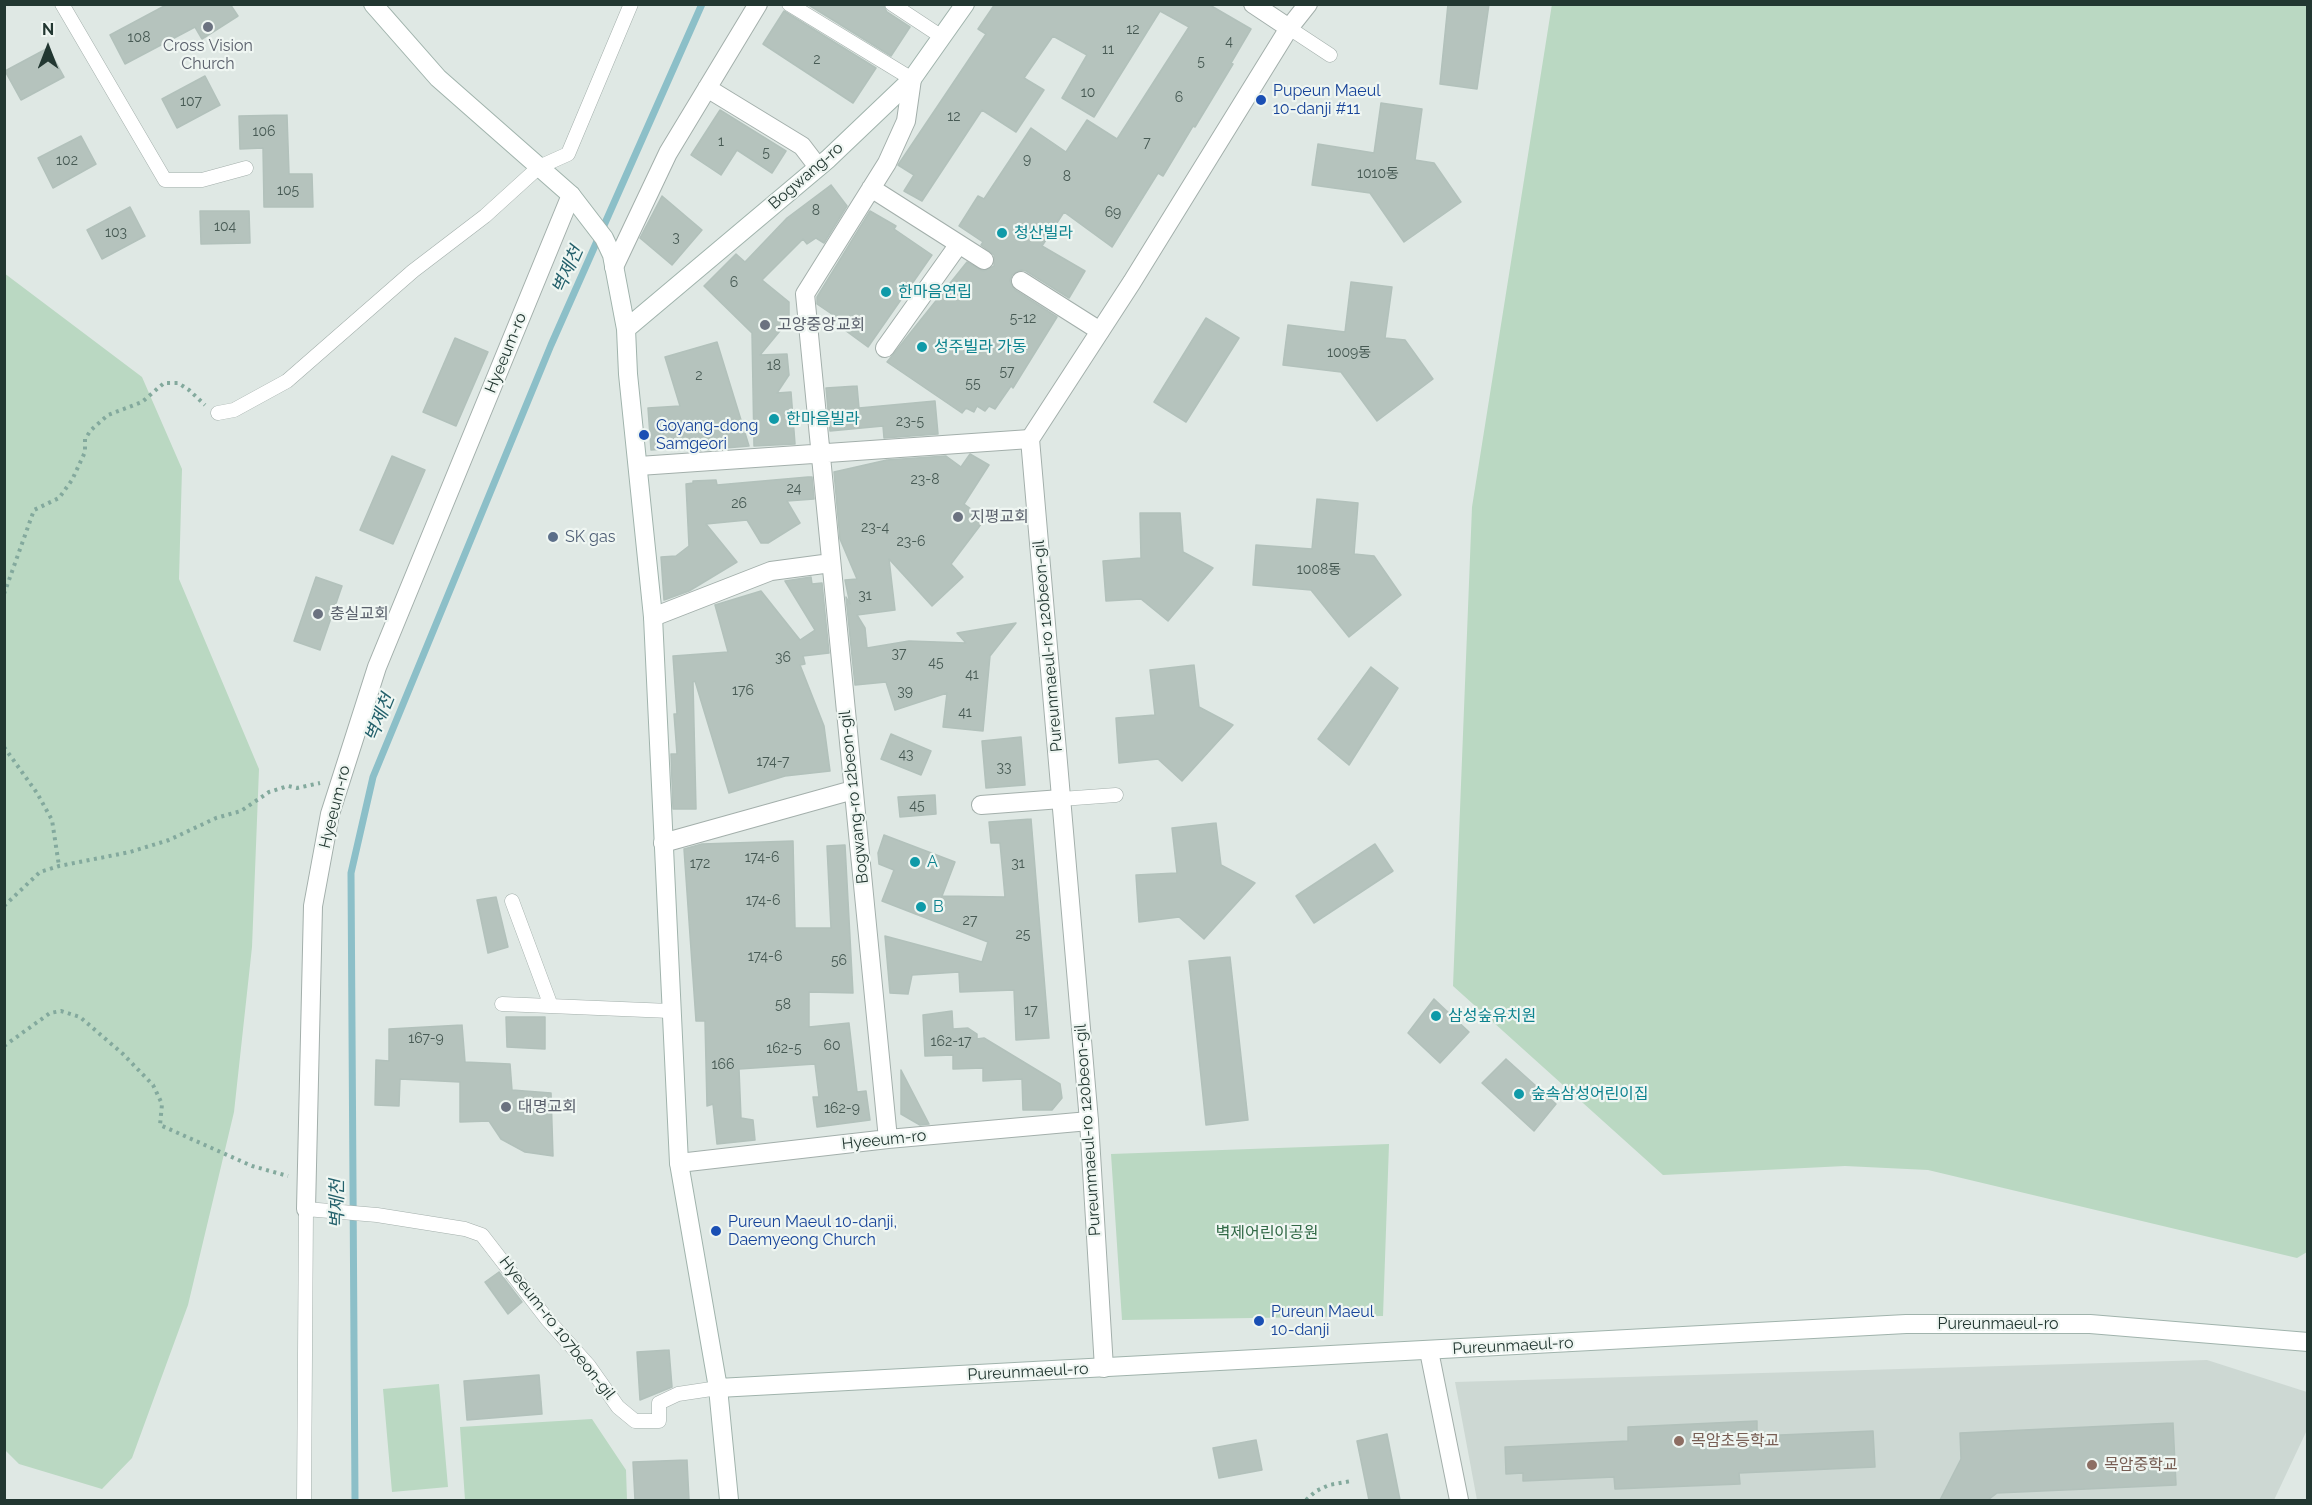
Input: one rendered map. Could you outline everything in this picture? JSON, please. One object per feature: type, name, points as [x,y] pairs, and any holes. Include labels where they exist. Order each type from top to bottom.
[{"type":"street","points":[[373,4],[438,78],[576,201],[604,238],[613,261],[626,329],[628,374],[639,466],[652,617],[679,1163],[718,1388],[729,1500]]},
{"type":"street","points":[[613,261],[668,153],[758,4]]},
{"type":"street","name":"Bogwang-ro","points":[[626,329],[818,167],[912,79],[965,4]]},
{"type":"street","points":[[1253,4],[1289,28]]},
{"type":"street","points":[[639,466],[1030,439],[1289,28],[1308,4]]},
{"type":"street","name":"Bogwang-ro 12beon-gil","points":[[888,1139],[805,294],[887,163],[906,122],[912,79]]},
{"type":"street","points":[[707,88],[802,146],[818,167]]},
{"type":"street","points":[[872,188],[984,260]]},
{"type":"street","name":"Hyeeum-ro","points":[[306,1209],[313,906],[330,814],[377,667],[576,201]]},
{"type":"street","points":[[885,348],[958,244]]},
{"type":"street","points":[[1021,281],[1100,331]]},
{"type":"street","name":"Pureunmaeul-ro 120beon-gil","points":[[1030,439],[1089,1121],[1104,1368]]},
{"type":"street","points":[[652,617],[771,571],[831,563]]},
{"type":"street","points":[[663,843],[853,790]]},
{"type":"street","points":[[981,805],[1061,799]]},
{"type":"street","name":"Hyeeum-ro","points":[[679,1163],[888,1139],[1089,1121]]},
{"type":"street","name":"Pureunmaeul-ro","points":[[718,1388],[1906,1324],[2090,1324],[2307,1342]]},
{"type":"street","points":[[1429,1351],[1459,1500]]},
{"type":"lane","points":[[62,4],[165,180],[202,180],[246,168]]},
{"type":"lane","points":[[218,413],[234,410],[287,381],[413,271],[485,216],[539,167],[568,154],[631,4]]},
{"type":"lane","points":[[789,4],[912,79]]},
{"type":"lane","points":[[892,4],[942,37]]},
{"type":"lane","points":[[1289,28],[1330,55]]},
{"type":"lane","points":[[1061,799],[1116,795]]},
{"type":"lane","points":[[512,901],[551,1006]]},
{"type":"lane","points":[[502,1004],[670,1011]]},
{"type":"lane","points":[[304,1500],[306,1209]]},
{"type":"lane","name":"Hyeeum-ro 107beon-gil","points":[[306,1209],[377,1215],[465,1228],[482,1235],[547,1319],[589,1366],[618,1407],[635,1422],[659,1421],[659,1403],[678,1394],[718,1388]]},
{"type":"path","points":[[4,594],[34,510],[58,498],[72,480],[85,452],[85,439],[91,430],[108,415],[142,402],[164,383],[178,383],[189,390],[206,407],[218,413]]},
{"type":"path","points":[[4,747],[37,793],[52,820],[59,866]]},
{"type":"path","points":[[4,906],[31,878],[59,866],[130,852],[169,840],[216,818],[241,811],[269,792],[288,786],[297,788],[329,781],[346,762]]},
{"type":"path","points":[[4,1046],[50,1013],[61,1011],[80,1017],[123,1054],[153,1085],[162,1104],[160,1125],[252,1166],[306,1180]]},
{"type":"path","points":[[1306,1500],[1316,1491],[1329,1485],[1351,1481]]},
{"type":"shaded area","points":[[2207,1360],[2307,1392],[2307,1430],[2274,1500],[1477,1500],[1455,1382]]},
{"type":"green space","points":[[1552,4],[2307,5],[2307,1252],[2297,1258],[1928,1170],[1845,1166],[1663,1175],[1453,986],[1472,507]]},
{"type":"green space","points":[[4,273],[142,377],[182,469],[179,579],[259,769],[252,947],[234,1112],[188,1305],[132,1458],[102,1489],[19,1464],[5,1450]]},
{"type":"green space","name":"벽제어린이공원","points":[[1389,1144],[1383,1316],[1122,1320],[1111,1154]]},
{"type":"green space","points":[[439,1384],[448,1487],[392,1492],[383,1389]]},
{"type":"green space","points":[[592,1419],[626,1470],[627,1500],[465,1500],[460,1427]]},
{"type":"building","points":[[168,4],[230,4],[238,16],[202,39],[195,27],[125,64],[110,35]]},
{"type":"building","points":[[807,4],[883,4],[887,12],[910,27],[891,56]]},
{"type":"building","points":[[995,4],[1208,4],[1251,29],[1195,127],[1193,126],[1163,176],[1158,173],[1112,247],[1064,212],[1042,246],[1085,271],[1069,298],[1026,271],[1021,270],[1012,275],[1010,281],[1015,290],[1057,317],[1013,388],[1011,386],[995,409],[989,406],[985,411],[977,406],[974,412],[966,408],[962,413],[887,362],[967,262],[983,271],[994,266],[994,255],[981,245],[983,242],[959,226],[978,196],[984,199],[1031,128],[1066,152],[1087,120],[1117,139],[1189,27],[1160,11],[1094,117],[1062,98],[1087,55],[1053,36],[1024,78],[1044,90],[1016,132],[982,110],[922,201],[904,191],[914,175],[898,165],[986,34],[978,29]]},
{"type":"building","points":[[1448,4],[1489,4],[1477,89],[1440,84]]},
{"type":"building","points":[[784,11],[876,68],[853,103],[763,44]]},
{"type":"building","points":[[48,48],[64,77],[21,100],[5,71]]},
{"type":"building","points":[[205,76],[220,105],[177,128],[162,99]]},
{"type":"building","points":[[1381,103],[1422,109],[1415,160],[1434,163],[1461,202],[1404,242],[1370,193],[1312,185],[1318,144],[1374,153]]},
{"type":"building","points":[[720,110],[786,151],[772,173],[737,150],[721,175],[691,155]]},
{"type":"building","points":[[287,115],[289,174],[312,174],[313,207],[264,207],[263,148],[240,149],[239,116]]},
{"type":"building","points":[[81,136],[96,164],[53,188],[38,158]]},
{"type":"building","points":[[831,185],[847,206],[824,243],[816,238],[807,244],[803,239],[762,280],[789,302],[789,320],[760,355],[787,354],[789,375],[777,393],[791,392],[795,444],[754,446],[752,333],[704,286],[736,254],[745,262],[787,218]]},
{"type":"building","points":[[662,196],[702,230],[672,265],[640,238]]},
{"type":"building","points":[[130,207],[145,236],[102,259],[87,230]]},
{"type":"building","points":[[200,211],[249,211],[250,243],[201,244]]},
{"type":"building","points":[[870,211],[896,226],[894,229],[932,255],[868,347],[842,328],[845,323],[817,304],[817,297]]},
{"type":"building","points":[[1351,282],[1392,287],[1385,338],[1405,340],[1433,379],[1377,421],[1341,372],[1283,365],[1288,325],[1345,332]]},
{"type":"building","points":[[1206,318],[1239,338],[1186,422],[1154,402]]},
{"type":"building","points":[[455,338],[488,352],[456,426],[423,412]]},
{"type":"building","points":[[717,342],[749,446],[690,451],[690,447],[651,450],[648,408],[680,406],[665,357]]},
{"type":"building","points":[[857,386],[859,408],[935,401],[938,434],[884,438],[883,426],[830,431],[826,388]]},
{"type":"building","points":[[970,454],[989,465],[964,504],[985,519],[951,564],[963,577],[932,606],[889,559],[895,610],[857,615],[865,628],[867,648],[909,641],[966,643],[957,633],[1016,623],[990,656],[983,731],[943,727],[947,693],[895,710],[886,682],[855,685],[846,597],[850,604],[845,580],[857,579],[840,539],[834,472],[887,460],[946,456],[961,467]]},
{"type":"building","points":[[392,456],[425,470],[393,544],[360,530]]},
{"type":"building","points":[[812,477],[814,499],[787,501],[800,523],[768,543],[761,543],[747,520],[706,524],[737,562],[689,591],[664,600],[661,557],[676,556],[689,546],[686,484],[693,483],[693,481],[716,480],[717,485]]},
{"type":"building","points":[[1317,499],[1358,503],[1354,554],[1374,556],[1401,595],[1349,637],[1311,590],[1253,585],[1256,545],[1312,549]]},
{"type":"building","points":[[1140,513],[1180,513],[1183,552],[1213,568],[1168,621],[1141,599],[1106,601],[1103,561],[1141,558]]},
{"type":"building","name":"충실교회","points":[[316,577],[342,586],[320,650],[294,641]]},
{"type":"building","points":[[811,577],[812,584],[822,583],[829,653],[803,656],[805,664],[800,665],[824,726],[830,771],[785,776],[729,793],[695,681],[693,682],[696,809],[673,809],[671,754],[677,754],[674,714],[677,714],[673,656],[728,652],[715,605],[761,591],[800,640],[815,630],[785,581]]},
{"type":"building","points":[[1194,665],[1199,707],[1233,725],[1182,781],[1158,759],[1119,763],[1116,718],[1155,715],[1150,670]]},
{"type":"building","points":[[1371,667],[1398,688],[1349,765],[1318,739]]},
{"type":"building","points":[[891,734],[931,751],[921,775],[881,759]]},
{"type":"building","points":[[1021,737],[1025,785],[986,788],[982,741]]},
{"type":"building","points":[[935,795],[936,814],[900,817],[898,797]]},
{"type":"building","points":[[1031,819],[1049,1038],[1016,1040],[1014,990],[960,992],[959,972],[912,975],[908,994],[890,993],[885,936],[982,962],[988,942],[882,901],[894,870],[879,864],[878,853],[884,835],[955,862],[942,896],[1005,897],[1000,843],[991,843],[989,822]]},
{"type":"building","points":[[1216,823],[1221,865],[1255,883],[1204,939],[1179,917],[1139,922],[1136,875],[1177,873],[1172,828]]},
{"type":"building","points":[[793,841],[795,928],[831,928],[827,846],[845,845],[853,993],[809,992],[809,1027],[849,1023],[857,1092],[866,1091],[870,1120],[817,1127],[813,1097],[819,1097],[815,1064],[739,1069],[741,1118],[753,1120],[755,1140],[717,1144],[713,1104],[707,1106],[705,1021],[696,1021],[684,849],[702,844]]},
{"type":"building","points":[[1375,844],[1393,871],[1314,923],[1296,896]]},
{"type":"building","points":[[496,897],[508,947],[488,953],[477,900]]},
{"type":"building","points":[[1230,957],[1248,1120],[1206,1125],[1189,961]]},
{"type":"building","name":"삼성숲유치원","points":[[1434,999],[1469,1032],[1440,1063],[1408,1033]]},
{"type":"building","points":[[952,1011],[953,1029],[968,1028],[977,1034],[977,1039],[984,1038],[1060,1084],[1062,1098],[1052,1110],[1023,1110],[1022,1079],[983,1081],[983,1068],[953,1069],[953,1055],[925,1056],[923,1015]]},
{"type":"building","points":[[506,1017],[545,1017],[545,1049],[507,1047]]},
{"type":"building","points":[[462,1025],[465,1062],[510,1064],[512,1090],[551,1093],[553,1156],[525,1152],[501,1139],[489,1121],[460,1122],[460,1082],[400,1079],[399,1106],[375,1105],[376,1060],[389,1061],[389,1029]]},
{"type":"building","name":"숲속삼성어린이집","points":[[1506,1059],[1556,1104],[1534,1131],[1482,1083]]},
{"type":"building","points":[[901,1070],[929,1124],[920,1125],[901,1114]]},
{"type":"building","points":[[499,1272],[522,1302],[508,1314],[485,1282]]},
{"type":"building","points":[[669,1350],[672,1387],[640,1400],[637,1352]]},
{"type":"building","points":[[539,1375],[542,1414],[467,1420],[464,1381]]},
{"type":"building","points":[[1757,1421],[1757,1436],[1873,1431],[1875,1467],[1739,1473],[1740,1484],[1615,1489],[1614,1477],[1523,1481],[1523,1473],[1506,1474],[1505,1447],[1628,1441],[1628,1427]]},
{"type":"building","points":[[2173,1423],[2176,1485],[1997,1493],[1988,1500],[1940,1500],[1961,1459],[1960,1433]]},
{"type":"building","points":[[1387,1434],[1400,1500],[1369,1500],[1357,1441]]},
{"type":"building","points":[[1256,1440],[1262,1470],[1219,1478],[1213,1448]]},
{"type":"building","points":[[687,1460],[689,1500],[635,1500],[633,1462]]},
{"type":"waterway","name":"벽제천","points":[[355,1500],[351,873],[373,777],[551,345],[702,4]]},
{"type":"place","name":"Cross Vision Church","points":[[208,27]]},
{"type":"place","name":"Pupeun Maeul 10-danji #11","points":[[1261,100]]},
{"type":"place","name":"청산빌라","points":[[1002,233]]},
{"type":"place","name":"한마음연립","points":[[886,292]]},
{"type":"place","name":"고양중앙교회","points":[[765,325]]},
{"type":"place","name":"성주빌라 가동","points":[[922,347]]},
{"type":"place","name":"한마음빌라","points":[[774,419]]},
{"type":"place","name":"Goyang-dong Samgeori","points":[[644,435]]},
{"type":"place","name":"지평교회","points":[[958,517]]},
{"type":"place","name":"SK gas","points":[[553,537]]},
{"type":"place","name":"충실교회","points":[[318,614]]},
{"type":"place","name":"A","points":[[915,862]]},
{"type":"place","name":"B","points":[[921,907]]},
{"type":"place","name":"삼성숲유치원","points":[[1436,1016]]},
{"type":"place","name":"숲속삼성어린이집","points":[[1519,1094]]},
{"type":"place","name":"대명교회","points":[[506,1107]]},
{"type":"place","name":"Pureun Maeul 10-danji, Daemyeong Church","points":[[716,1231]]},
{"type":"place","name":"Pureun Maeul 10-danji","points":[[1259,1321]]},
{"type":"place","name":"목암초등학교","points":[[1679,1441]]},
{"type":"place","name":"목암중학교","points":[[2092,1465]]}]
